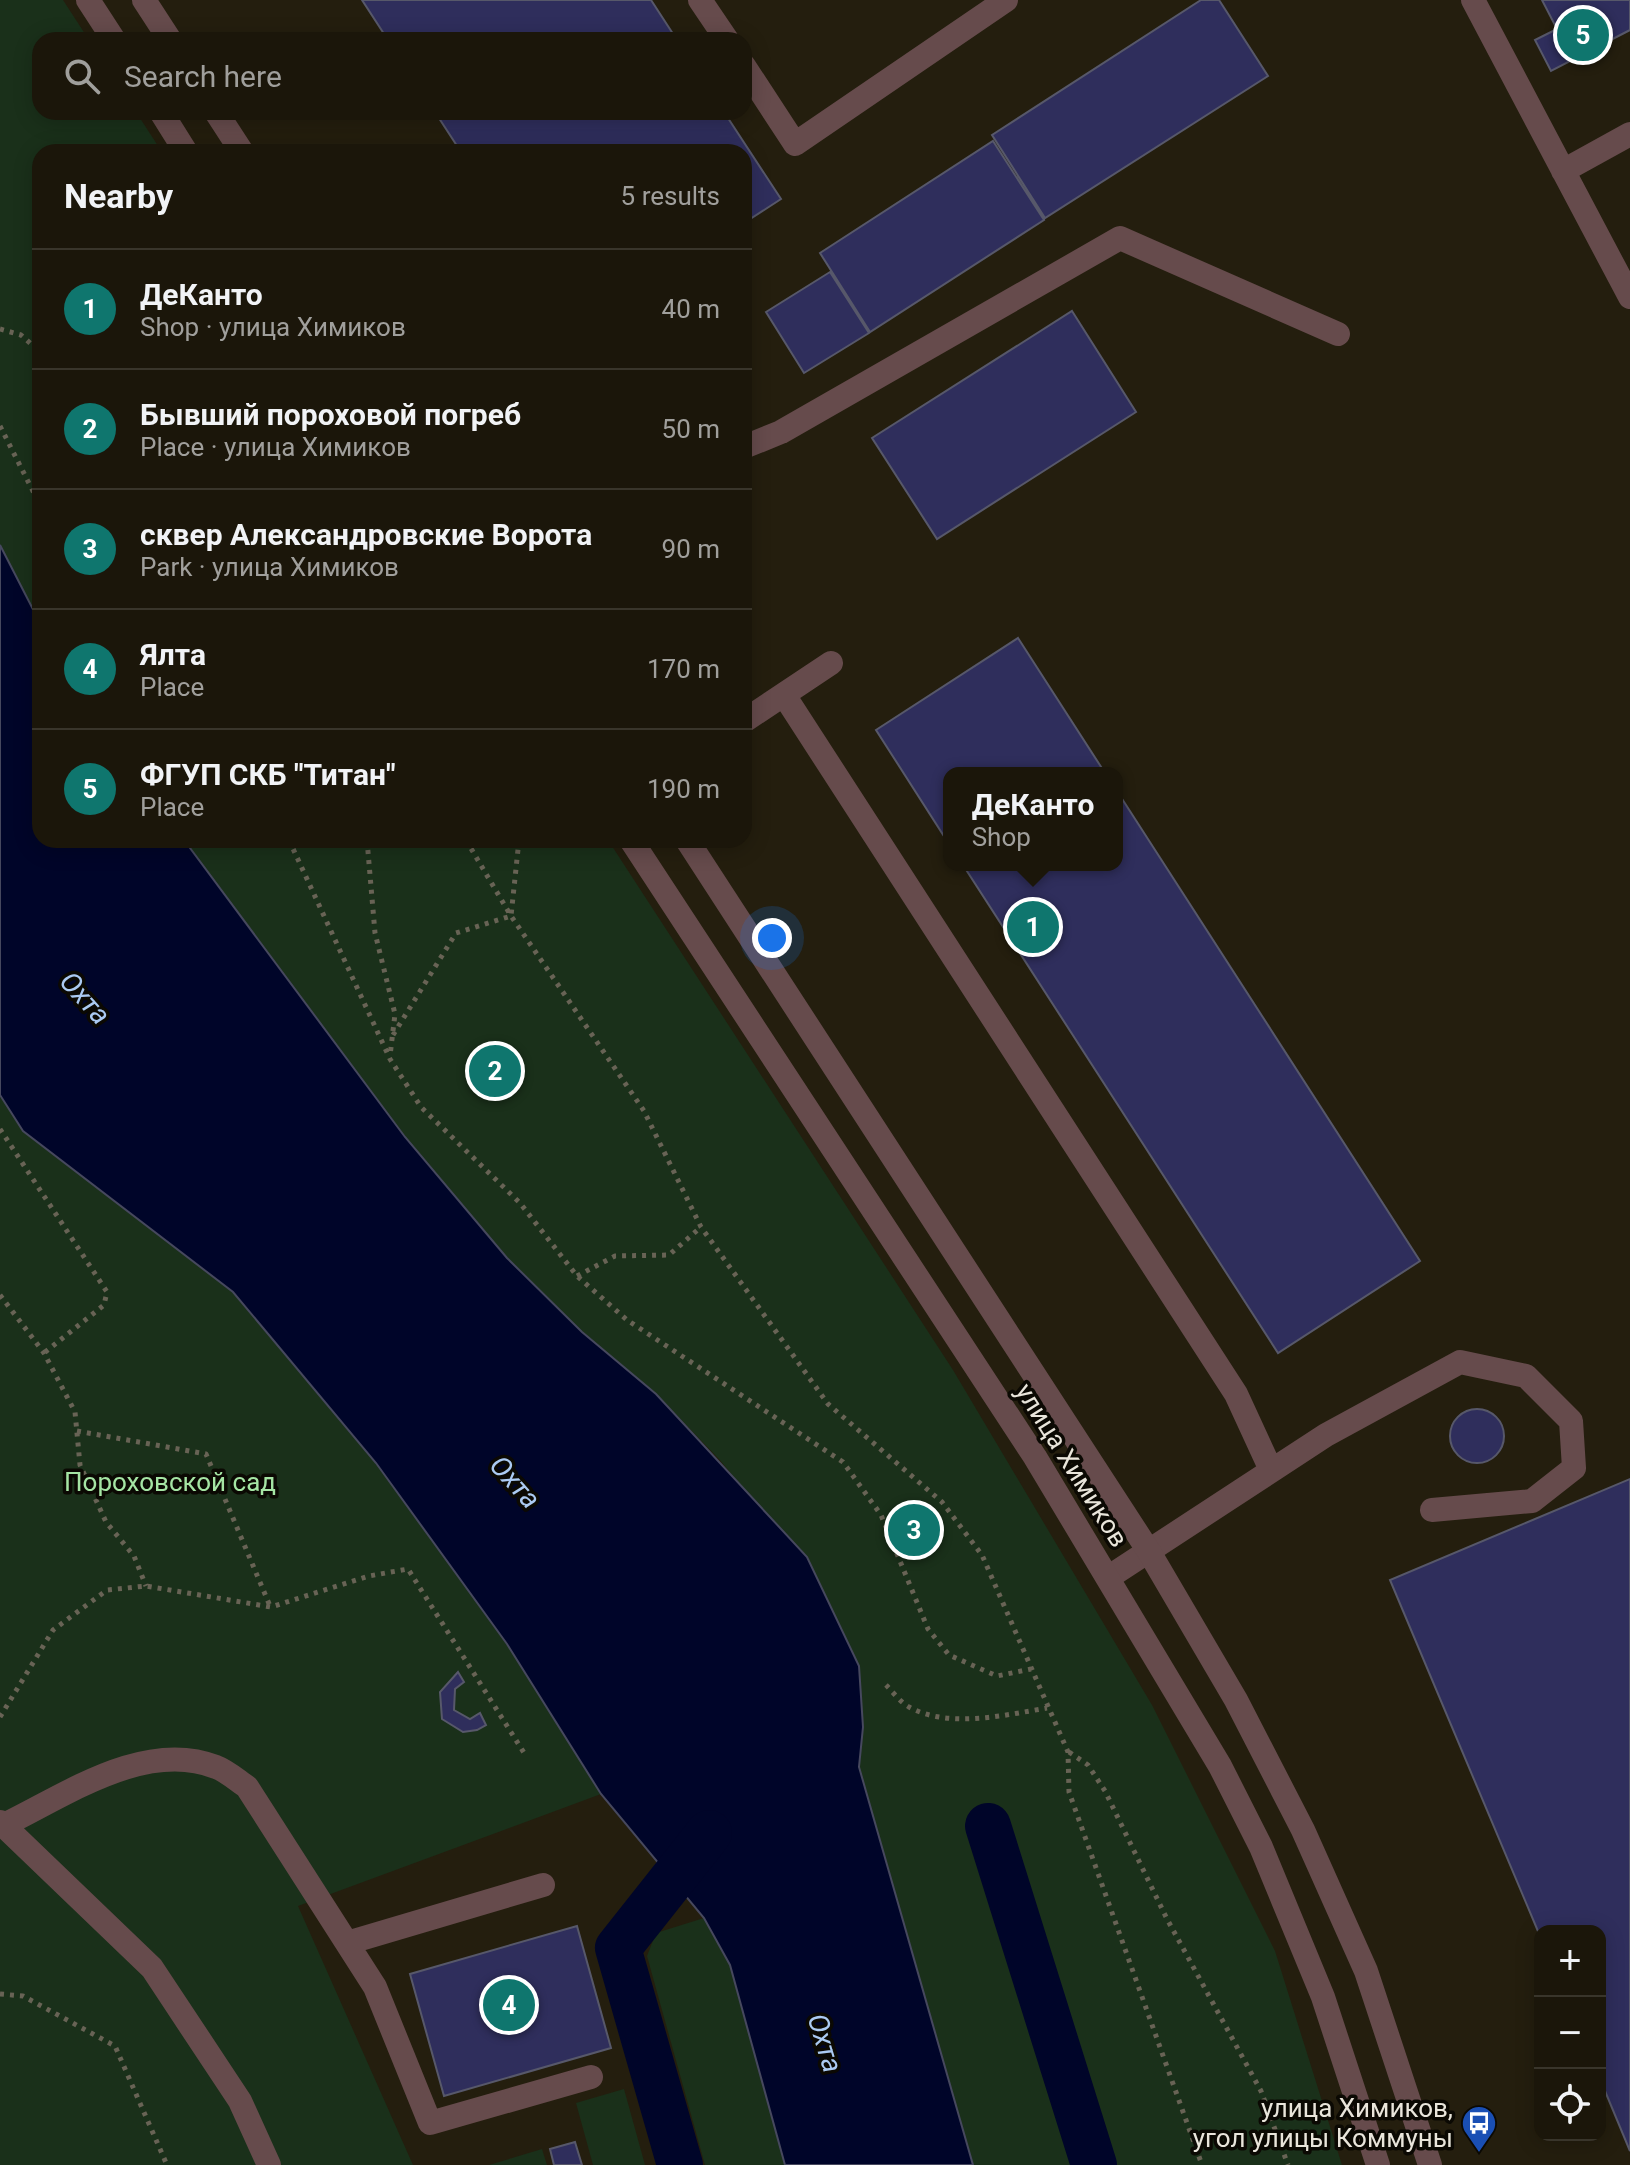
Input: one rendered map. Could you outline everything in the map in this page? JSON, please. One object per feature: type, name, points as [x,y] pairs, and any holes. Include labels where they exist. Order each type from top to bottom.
[{"type":"street","points":[[88,0],[109,32]]},
{"type":"street","points":[[144,0],[165,32]]},
{"type":"street","points":[[700,0],[722,32]]},
{"type":"street","points":[[752,78],[795,144],[1006,0]]},
{"type":"street","points":[[1473,0],[1630,297]]},
{"type":"street","points":[[166,120],[181,144]]},
{"type":"street","points":[[221,120],[237,144]]},
{"type":"street","points":[[1563,171],[1630,134]]},
{"type":"street","points":[[752,444],[781,432],[1120,238],[1338,334]]},
{"type":"street","points":[[752,716],[831,663]]},
{"type":"street","points":[[784,695],[1236,1394],[1271,1470]]},
{"type":"street","name":"улица Химиков","points":[[636,848],[1035,1457],[1220,1766],[1261,1847],[1323,1997],[1378,2165]]},
{"type":"street","name":"улица Химиков","points":[[692,848],[1148,1550],[1236,1700],[1316,1857],[1366,1971],[1430,2165]]},
{"type":"street","points":[[1109,1577],[1326,1435],[1460,1362],[1526,1376],[1571,1421],[1574,1468],[1532,1501],[1432,1510]]},
{"type":"street","points":[[269,2165],[240,2101],[152,1968],[2,1824],[129,1766],[172,1759],[216,1767],[247,1787],[375,1987],[430,2123],[591,2077]]},
{"type":"street","points":[[347,1943],[543,1885]]},
{"type":"path","points":[[0,329],[21,335],[32,345]]},
{"type":"path","points":[[0,426],[32,489]]},
{"type":"path","points":[[293,848],[390,1059],[421,1107],[520,1203],[577,1276],[627,1320],[702,1372],[761,1405],[843,1462],[881,1515],[928,1629],[949,1655],[997,1676],[1031,1669]]},
{"type":"path","points":[[368,848],[375,933],[395,1014],[390,1059]]},
{"type":"path","points":[[471,848],[511,916],[644,1111],[701,1227],[828,1404],[942,1502],[982,1555],[1068,1752],[1069,1792],[1202,2165]]},
{"type":"path","points":[[511,916],[518,848]]},
{"type":"path","points":[[393,1035],[456,933],[511,916]]},
{"type":"path","points":[[0,1129],[107,1292],[104,1305],[44,1353]]},
{"type":"path","points":[[577,1276],[615,1256],[669,1255],[701,1227]]},
{"type":"path","points":[[0,1295],[44,1353],[75,1412],[80,1465],[106,1522],[134,1556],[146,1586]]},
{"type":"path","points":[[77,1431],[206,1454],[271,1607]]},
{"type":"path","points":[[0,1717],[53,1630],[107,1590],[146,1586],[271,1607],[369,1576],[408,1569],[526,1756]]},
{"type":"path","points":[[886,1685],[907,1706],[933,1716],[1003,1716],[1047,1708]]},
{"type":"path","points":[[1068,1752],[1088,1765],[1105,1791],[1167,1919],[1261,2091],[1288,2165]]},
{"type":"path","points":[[0,1994],[23,1996],[115,2046],[167,2165]]},
{"type":"green space","points":[[0,0],[63,0],[84,32],[32,32],[32,120],[141,120],[157,144],[32,144],[32,607],[0,545]]},
{"type":"green space","points":[[190,848],[613,848],[953,1370],[1152,1705],[1275,1951],[1342,2165],[973,2165],[859,1767],[863,1727],[755,1502],[719,1459],[656,1394],[582,1332],[507,1258],[405,1137]]},
{"type":"green space","name":"Пороховской сад","points":[[0,1095],[23,1131],[233,1292],[376,1463],[507,1644],[601,1794],[298,1906],[413,2165],[0,2165]]},
{"type":"green space","points":[[704,1918],[730,1965],[785,2165],[705,2165],[647,1956],[656,1933]]},
{"type":"green space","points":[[624,2089],[645,2165],[593,2165],[576,2103]]},
{"type":"green space","points":[[542,2149],[547,2165],[489,2165]]},
{"type":"water","name":"Охта","points":[[0,545],[32,607],[32,848],[190,848],[405,1137],[507,1258],[582,1332],[656,1394],[807,1557],[859,1666],[863,1727],[859,1767],[973,2165],[785,2165],[730,1965],[704,1918],[601,1794],[507,1644],[376,1463],[233,1292],[23,1131],[0,1095]]},
{"type":"building","points":[[362,0],[651,0],[672,32],[383,32]]},
{"type":"building","points":[[1201,0],[1219,0],[1268,76],[1045,218],[992,135]]},
{"type":"building","points":[[1542,0],[1630,0],[1630,30],[1551,71],[1535,40],[1557,29]]},
{"type":"building","points":[[440,120],[729,120],[745,144],[456,144]]},
{"type":"building","points":[[993,141],[1044,220],[870,332],[820,253]]},
{"type":"building","points":[[752,155],[781,199],[752,218]]},
{"type":"building","points":[[830,272],[869,333],[804,373],[766,312]]},
{"type":"building","points":[[1072,311],[1136,412],[937,539],[872,438]]},
{"type":"building","points":[[1018,638],[1101,767],[943,767],[943,835],[876,730]]},
{"type":"building","points":[[1123,800],[1420,1261],[1278,1353],[967,871],[1123,871]]},
{"type":"building","points":[[1477,1409],[1496,1417],[1504,1436],[1496,1455],[1477,1463],[1458,1455],[1450,1436],[1458,1417]]},
{"type":"building","points":[[1630,1479],[1630,2151],[1606,2093],[1606,1925],[1535,1925],[1390,1580]]},
{"type":"building","points":[[458,1672],[464,1682],[455,1689],[454,1710],[470,1719],[480,1713],[486,1725],[477,1730],[463,1732],[442,1719],[440,1692]]},
{"type":"building","points":[[577,1926],[611,2048],[444,2096],[410,1974]]},
{"type":"building","points":[[575,2142],[582,2165],[554,2165],[550,2149]]},
{"type":"waterway","points":[[988,1826],[1094,2165]]},
{"type":"waterway","points":[[680,2165],[618,1948],[709,1833]]},
{"type":"place","name":"ФГУП СКБ \"Титан\"","points":[[1583,35]]},
{"type":"place","name":"ДеКанто","points":[[1033,927]]},
{"type":"place","name":"Бывший пороховой погреб","points":[[495,1071]]},
{"type":"place","name":"сквер Александровские Ворота","points":[[914,1530]]},
{"type":"place","name":"Ялта","points":[[509,2005]]},
{"type":"place","name":"улица Химиков, угол улицы Коммуны","points":[[1479,2154]]}]
